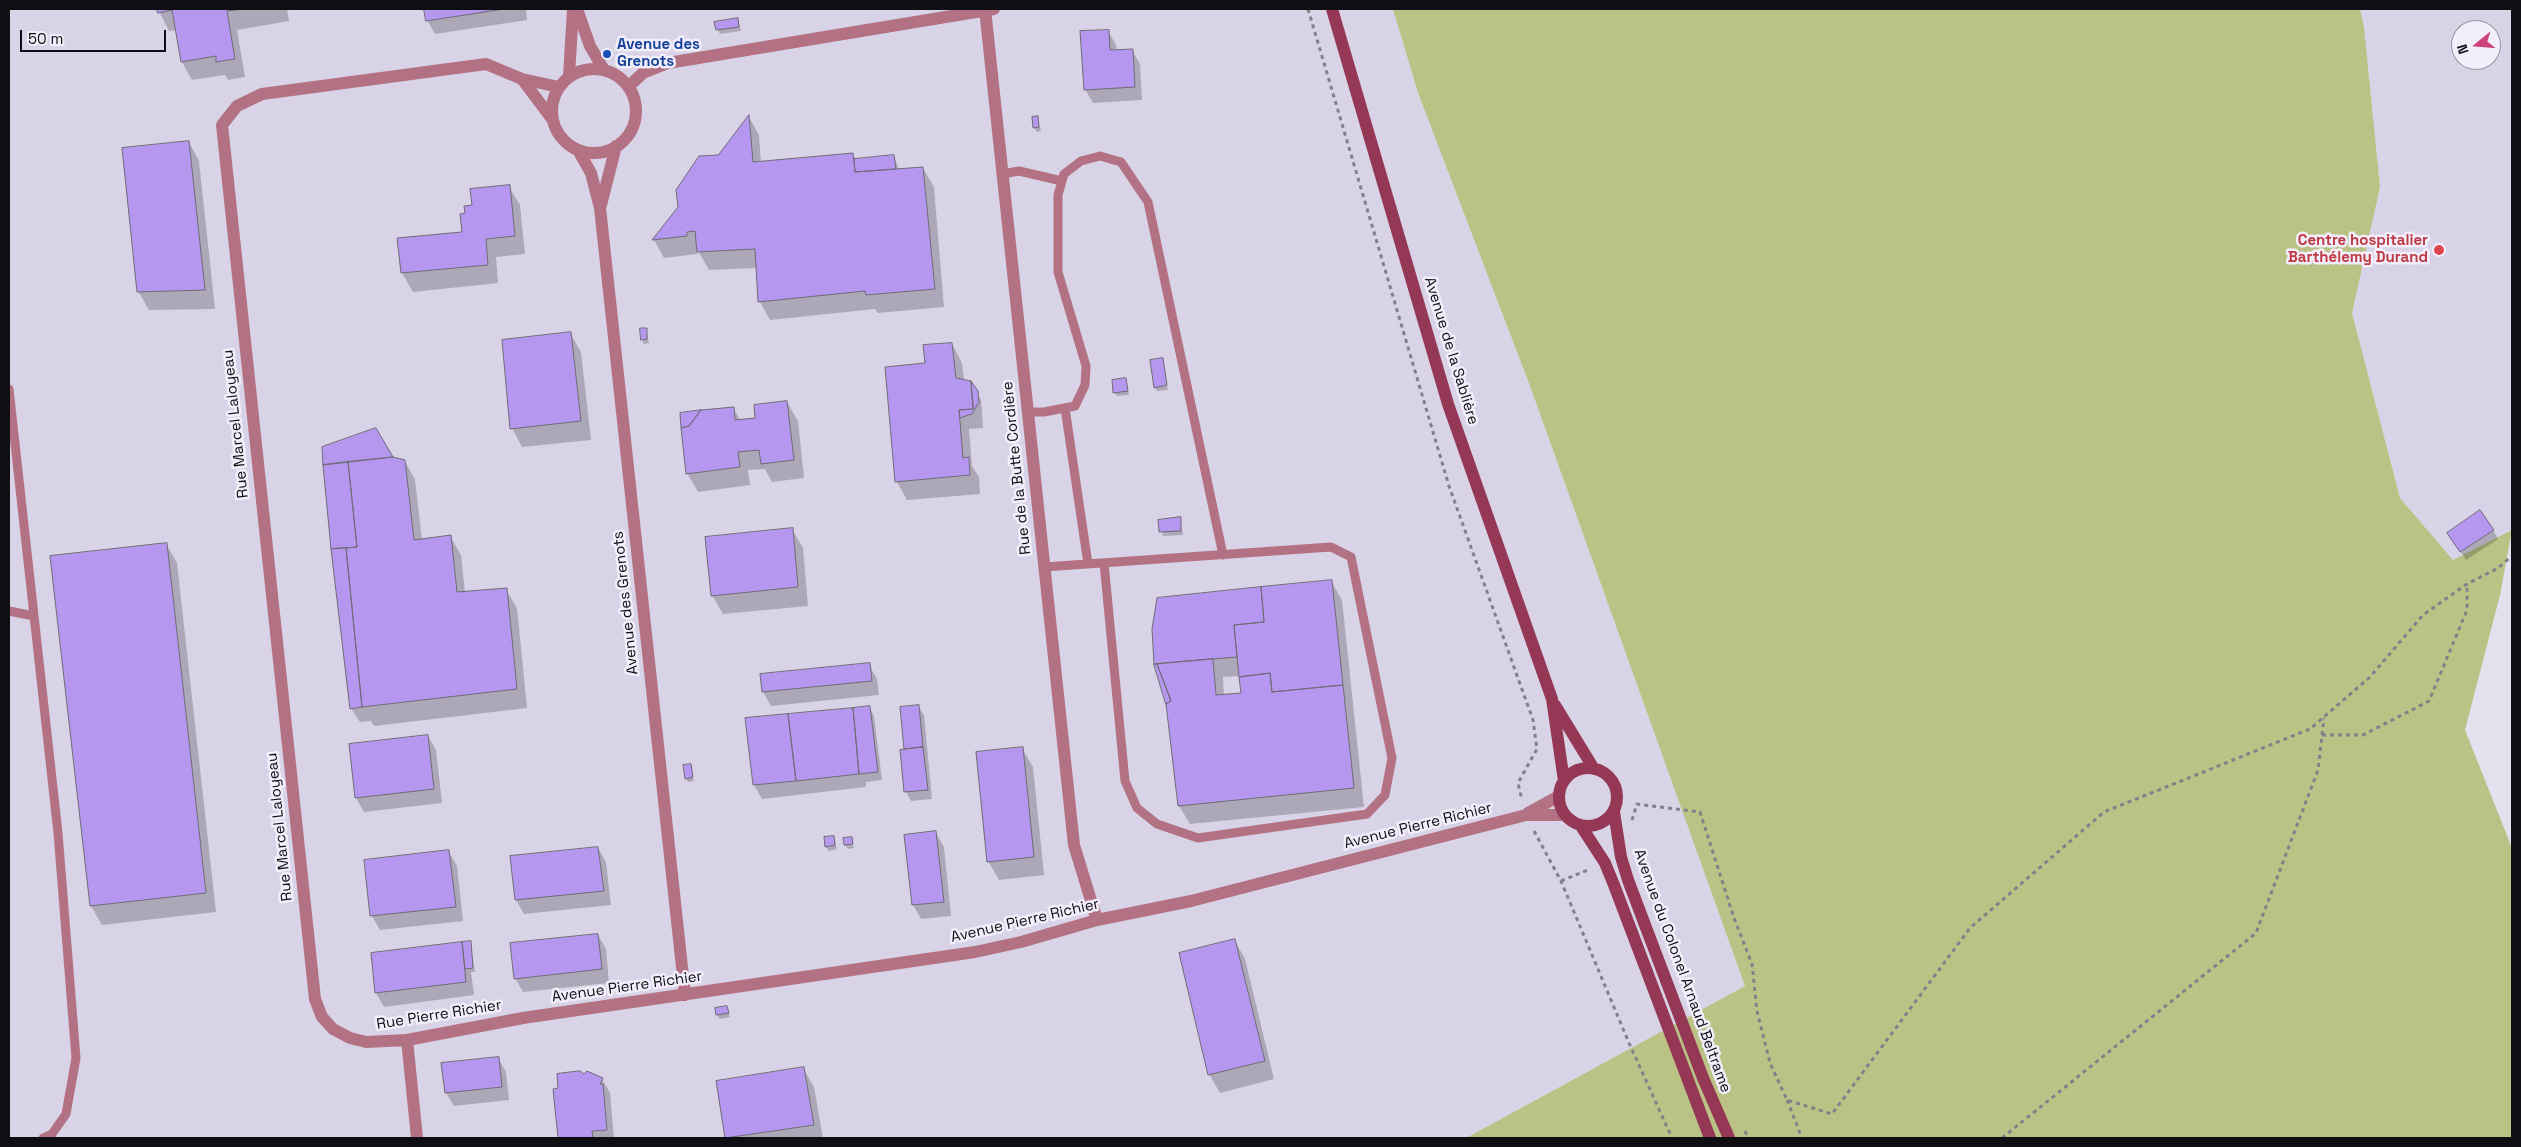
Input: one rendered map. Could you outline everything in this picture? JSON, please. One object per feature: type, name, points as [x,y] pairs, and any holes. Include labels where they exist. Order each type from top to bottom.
[{"type":"main road","name":"Avenue de la Sablière","points":[[1332,9],[1448,404],[1552,699],[1564,781]]},
{"type":"main road","name":"Avenue de la Sablière","points":[[1552,699],[1594,769]]},
{"type":"main road","points":[[1581,826],[1600,825],[1614,812],[1617,804],[1615,785],[1610,778],[1594,769],[1580,769],[1571,773],[1564,781],[1559,796],[1560,806],[1565,814],[1581,826],[1604,863],[1614,885],[1710,1138]]},
{"type":"main road","name":"Avenue du Colonel Arnaud Beltrame","points":[[1614,812],[1621,857],[1628,880],[1703,1078],[1729,1138]]},
{"type":"street","points":[[575,9],[590,46],[604,70]]},
{"type":"street","points":[[569,76],[575,9]]},
{"type":"street","points":[[628,87],[643,74],[668,63],[988,9]]},
{"type":"street","name":"Rue de la Butte Cordière","points":[[988,9],[1002,174],[1074,846],[1097,920]]},
{"type":"street","name":"Rue Marcel Laloyeau","points":[[333,1029],[322,1017],[315,999],[222,125],[237,106],[262,94],[486,64],[522,79],[559,86]]},
{"type":"street","points":[[522,79],[552,119],[558,132],[567,143],[578,150],[592,153],[616,146],[627,137],[634,124],[636,110],[634,97],[618,76],[604,70],[589,69],[569,76],[559,86],[553,100],[552,119]]},
{"type":"street","name":"Avenue des Grenots","points":[[600,208],[616,146]]},
{"type":"street","name":"Avenue des Grenots","points":[[578,150],[591,173],[600,208],[685,995]]},
{"type":"street","name":"Avenue Pierre Richier","points":[[523,1018],[975,952],[1021,942],[1097,920],[1191,901],[1526,814],[1559,796]]},
{"type":"street","name":"Avenue Pierre Richier","points":[[1526,814],[1565,814]]},
{"type":"street","name":"Rue Pierre Richier","points":[[333,1029],[350,1038],[366,1042],[407,1040],[523,1018]]},
{"type":"street","points":[[407,1040],[417,1138]]},
{"type":"lane","points":[[1028,412],[1075,406],[1085,385],[1086,366],[1058,272],[1058,195],[1064,174],[1081,161],[1100,156],[1121,162],[1148,202],[1223,555]]},
{"type":"lane","points":[[1002,174],[1019,170],[1062,181]]},
{"type":"lane","points":[[9,389],[58,833],[76,1058],[66,1114],[52,1134],[43,1138]]},
{"type":"lane","points":[[1065,408],[1088,564]]},
{"type":"lane","points":[[1044,567],[1331,547],[1350,557],[1392,758],[1385,795],[1367,814],[1198,838],[1157,824],[1138,808],[1125,780],[1104,563]]},
{"type":"lane","points":[[9,612],[34,616]]},
{"type":"path","points":[[1308,9],[1449,486],[1533,720],[1537,749],[1518,783],[1526,814],[1561,881],[1629,1043],[1672,1138]]},
{"type":"path","points":[[1787,1100],[1832,1114],[1970,928],[2104,812],[2310,729],[2370,676],[2423,615],[2468,584],[2498,568],[2512,556]]},
{"type":"path","points":[[2322,735],[2363,734],[2429,701],[2467,610],[2468,584]]},
{"type":"path","points":[[2002,1138],[2256,933],[2318,770],[2324,718]]},
{"type":"path","points":[[1630,825],[1637,804],[1700,812],[1752,964],[1757,1011],[1770,1063],[1802,1138]]},
{"type":"shaded area","points":[[9,9],[1393,9],[1418,93],[1530,386],[1745,986],[1466,1138],[9,1138]]},
{"type":"shaded area","name":"Centre hospitalier Barthélemy Durand","points":[[2360,9],[2512,9],[2512,530],[2453,560],[2400,498],[2352,313],[2380,187],[2364,27]]},
{"type":"green space","points":[[1393,9],[2360,9],[2364,27],[2380,187],[2352,313],[2400,498],[2453,560],[2512,530],[2500,595],[2465,730],[2512,848],[2512,1138],[1466,1138],[1745,986],[1530,386],[1418,93]]},
{"type":"building","points":[[157,9],[244,9],[227,11],[235,59],[216,62],[216,56],[181,62],[172,10],[158,13]]},
{"type":"building","points":[[424,9],[504,9],[426,21]]},
{"type":"building","points":[[738,18],[739,27],[716,30],[714,22]]},
{"type":"building","points":[[1109,30],[1110,50],[1133,49],[1135,87],[1084,90],[1080,31]]},
{"type":"building","points":[[749,115],[753,162],[853,153],[855,172],[923,167],[935,289],[866,295],[865,291],[758,302],[755,249],[697,252],[695,231],[687,232],[687,236],[652,240],[678,207],[676,190],[699,156],[718,155]]},
{"type":"building","points":[[1038,116],[1039,127],[1033,128],[1032,117]]},
{"type":"building","points":[[189,141],[205,290],[137,292],[122,148]]},
{"type":"building","points":[[894,155],[896,169],[855,172],[854,159]]},
{"type":"building","points":[[510,185],[515,236],[486,239],[488,265],[401,273],[397,238],[462,232],[460,214],[465,213],[464,206],[472,205],[470,189]]},
{"type":"building","points":[[640,328],[647,328],[647,339],[641,340]]},
{"type":"building","points":[[571,332],[581,421],[510,429],[502,340]]},
{"type":"building","points":[[952,343],[956,378],[971,381],[973,409],[959,410],[963,458],[969,457],[970,475],[895,482],[885,367],[925,363],[923,345]]},
{"type":"building","points":[[1163,358],[1167,385],[1154,388],[1150,360]]},
{"type":"building","points":[[1126,378],[1128,391],[1113,393],[1112,380]]},
{"type":"building","points":[[971,381],[978,391],[979,402],[972,414],[960,418],[959,410],[973,409]]},
{"type":"building","points":[[787,401],[794,460],[761,464],[759,450],[738,452],[740,467],[686,474],[681,428],[689,426],[701,410],[734,407],[735,420],[755,418],[754,405]]},
{"type":"building","points":[[701,410],[689,426],[681,428],[680,413]]},
{"type":"building","points":[[376,428],[393,457],[323,465],[322,447]]},
{"type":"building","points":[[393,457],[405,460],[414,540],[451,535],[457,592],[507,588],[517,689],[362,707],[346,548],[357,547],[348,462]]},
{"type":"building","points":[[348,462],[357,547],[331,549],[323,465]]},
{"type":"building","points":[[2480,510],[2494,530],[2460,552],[2447,533]]},
{"type":"building","points":[[1181,517],[1181,531],[1159,532],[1158,520]]},
{"type":"building","points":[[793,528],[798,587],[711,596],[705,537]]},
{"type":"building","points":[[167,543],[206,893],[90,906],[50,556]]},
{"type":"building","points":[[346,548],[362,707],[350,709],[331,549]]},
{"type":"building","points":[[1332,580],[1343,685],[1272,692],[1270,673],[1239,677],[1234,625],[1264,622],[1261,587]]},
{"type":"building","points":[[1261,587],[1264,622],[1234,625],[1237,657],[1154,664],[1152,629],[1157,598]]},
{"type":"building","points":[[1213,659],[1216,695],[1241,693],[1239,677],[1270,673],[1272,692],[1343,685],[1354,788],[1178,806],[1166,704],[1171,701],[1157,664]]},
{"type":"building","points":[[870,663],[872,681],[762,692],[760,674]]},
{"type":"building","points":[[1154,664],[1157,664],[1171,701],[1166,704]]},
{"type":"building","points":[[919,705],[923,747],[904,749],[900,707]]},
{"type":"building","points":[[870,706],[878,772],[859,774],[853,708]]},
{"type":"building","points":[[853,708],[859,774],[796,781],[788,714]]},
{"type":"building","points":[[788,714],[796,781],[753,785],[745,718]]},
{"type":"building","points":[[428,735],[434,789],[355,798],[349,744]]},
{"type":"building","points":[[923,747],[928,790],[904,792],[900,750]]},
{"type":"building","points":[[1023,747],[1034,857],[987,862],[976,752]]},
{"type":"building","points":[[691,764],[693,777],[685,779],[683,765]]},
{"type":"building","points":[[936,831],[944,902],[912,905],[904,835]]},
{"type":"building","points":[[834,836],[835,845],[825,847],[824,837]]},
{"type":"building","points":[[852,837],[853,844],[844,845],[843,838]]},
{"type":"building","points":[[598,847],[604,891],[515,900],[510,856]]},
{"type":"building","points":[[449,850],[456,907],[370,916],[364,860]]},
{"type":"building","points":[[598,934],[602,969],[514,979],[510,943]]},
{"type":"building","points":[[1235,939],[1265,1061],[1208,1075],[1179,953]]},
{"type":"building","points":[[471,941],[473,968],[465,969],[462,942]]},
{"type":"building","points":[[462,942],[466,982],[375,993],[371,953]]},
{"type":"building","points":[[727,1006],[729,1013],[716,1015],[715,1008]]},
{"type":"building","points":[[499,1057],[502,1087],[445,1093],[441,1063]]},
{"type":"building","points":[[804,1067],[814,1125],[725,1138],[716,1081]]},
{"type":"building","points":[[580,1071],[584,1074],[587,1071],[603,1078],[600,1084],[603,1084],[607,1130],[592,1131],[593,1138],[558,1138],[553,1089],[558,1088],[557,1074]]},
{"type":"place","name":"Avenue des Grenots","points":[[607,54]]},
{"type":"place","name":"Centre hospitalier Barthélemy Durand","points":[[2439,250]]}]
